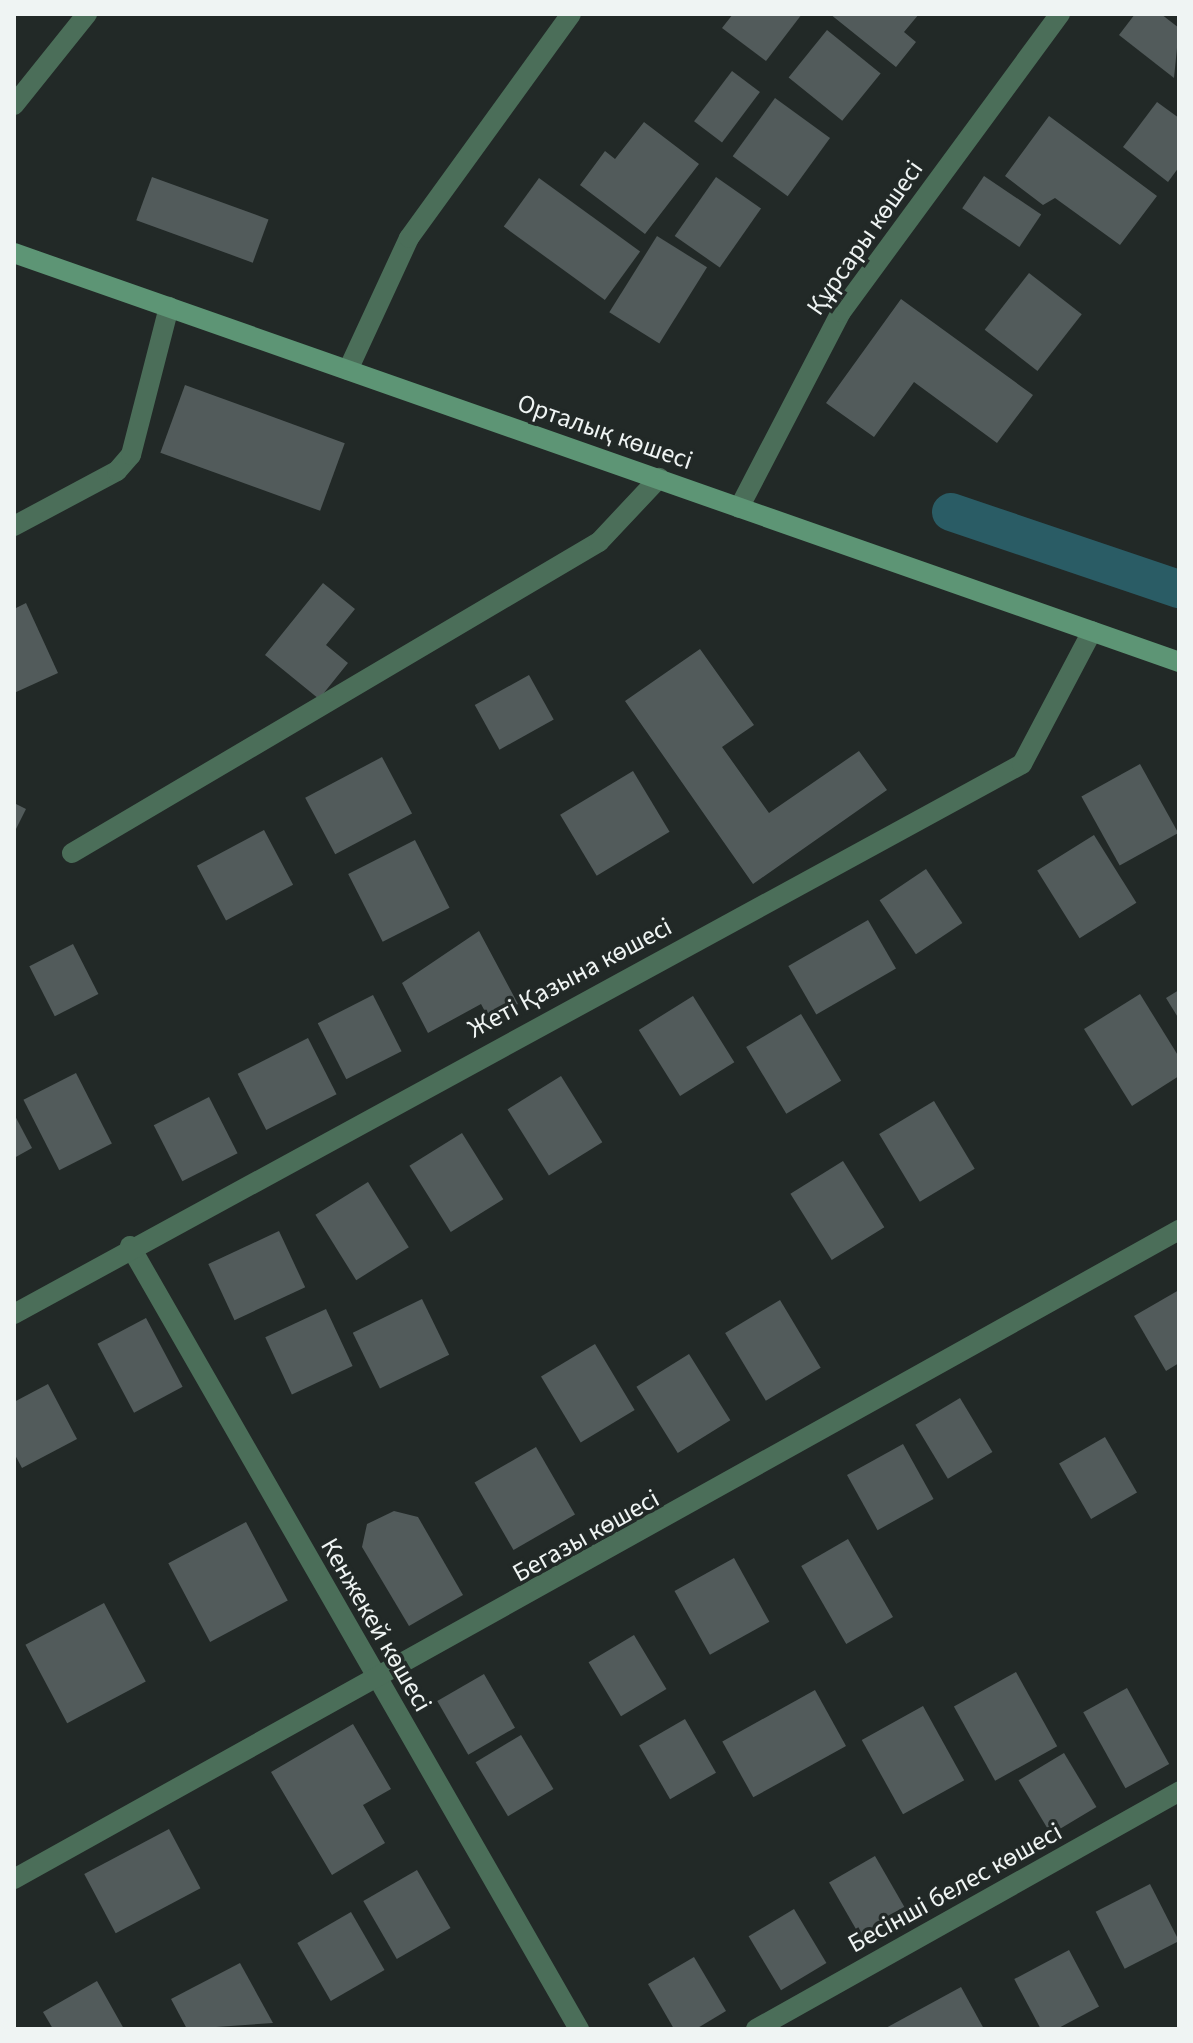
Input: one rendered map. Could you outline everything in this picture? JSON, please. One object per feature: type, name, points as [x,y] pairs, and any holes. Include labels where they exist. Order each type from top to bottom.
[{"type":"main road","name":"Орталық көшесі","points":[[14,253],[1179,661]]},
{"type":"street","points":[[14,105],[87,14]]},
{"type":"street","points":[[348,370],[409,238],[571,14]]},
{"type":"street","name":"Құрсары көшесі","points":[[739,508],[841,312],[1060,14]]},
{"type":"street","points":[[14,526],[117,471],[131,455],[169,307]]},
{"type":"street","points":[[72,853],[599,542],[659,478]]},
{"type":"street","name":"Жеті Қазына көшесі","points":[[14,1314],[130,1246],[1022,764],[1092,631]]},
{"type":"street","name":"Бегазы көшесі","points":[[14,1879],[378,1682],[1179,1230]]},
{"type":"street","name":"Кенжекей көшесі","points":[[130,1246],[579,2029]]},
{"type":"street","name":"Бесінші белес көшесі","points":[[756,2029],[1179,1792]]},
{"type":"building","points":[[733,14],[802,14],[766,61],[722,28]]},
{"type":"building","points":[[830,14],[919,14],[904,32],[916,42],[896,67]]},
{"type":"building","points":[[1135,14],[1161,14],[1179,28],[1174,78],[1119,35]]},
{"type":"building","points":[[827,30],[881,73],[842,121],[789,77]]},
{"type":"building","points":[[732,71],[760,92],[722,142],[694,121]]},
{"type":"building","points":[[775,98],[830,138],[788,196],[733,156]]},
{"type":"building","points":[[1157,102],[1179,118],[1179,167],[1168,182],[1123,147]]},
{"type":"building","points":[[1049,116],[1157,196],[1120,245],[1055,198],[1043,205],[1005,176]]},
{"type":"building","points":[[644,122],[699,164],[645,234],[580,185],[605,151],[615,159]]},
{"type":"building","points":[[984,176],[1041,215],[1019,247],[962,208]]},
{"type":"building","points":[[152,177],[269,219],[253,263],[136,220]]},
{"type":"building","points":[[716,177],[761,209],[720,268],[675,236]]},
{"type":"building","points":[[539,178],[640,251],[605,300],[504,227]]},
{"type":"building","points":[[657,236],[707,267],[659,344],[609,312]]},
{"type":"building","points":[[1029,273],[1082,314],[1037,371],[985,330]]},
{"type":"building","points":[[901,299],[1033,395],[997,443],[914,382],[874,437],[826,403]]},
{"type":"building","points":[[185,385],[345,443],[320,511],[160,453]]},
{"type":"building","points":[[323,583],[355,609],[326,645],[348,663],[319,699],[265,655]]},
{"type":"building","points":[[26,603],[58,673],[14,693],[14,609]]},
{"type":"building","points":[[700,649],[754,725],[722,747],[769,813],[859,751],[887,790],[753,884],[625,701]]},
{"type":"building","points":[[529,675],[554,720],[499,750],[475,705]]},
{"type":"building","points":[[382,757],[412,814],[335,854],[305,798]]},
{"type":"building","points":[[1140,764],[1178,833],[1120,866],[1081,796]]},
{"type":"building","points":[[633,771],[670,832],[597,876],[560,815]]},
{"type":"building","points":[[14,803],[26,809],[14,833]]},
{"type":"building","points":[[264,830],[293,885],[226,920],[197,866]]},
{"type":"building","points":[[1094,835],[1136,903],[1080,938],[1037,871]]},
{"type":"building","points":[[415,840],[450,908],[383,942],[348,874]]},
{"type":"building","points":[[926,869],[962,923],[916,954],[880,900]]},
{"type":"building","points":[[868,920],[896,968],[816,1014],[788,966]]},
{"type":"building","points":[[479,931],[518,1004],[489,1019],[481,1004],[428,1033],[402,983]]},
{"type":"building","points":[[73,944],[98,994],[55,1016],[29,966]]},
{"type":"building","points":[[1179,990],[1179,1019],[1166,998]]},
{"type":"building","points":[[1140,994],[1179,1057],[1179,1076],[1132,1106],[1084,1029]]},
{"type":"building","points":[[373,995],[402,1051],[346,1079],[318,1023]]},
{"type":"building","points":[[693,996],[734,1062],[680,1096],[639,1030]]},
{"type":"building","points":[[801,1014],[841,1081],[786,1114],[746,1047]]},
{"type":"building","points":[[308,1038],[337,1094],[266,1130],[238,1074]]},
{"type":"building","points":[[76,1073],[112,1143],[59,1170],[23,1100]]},
{"type":"building","points":[[561,1076],[602,1142],[549,1176],[508,1109]]},
{"type":"building","points":[[209,1097],[238,1153],[182,1181],[154,1125]]},
{"type":"building","points":[[934,1101],[975,1169],[920,1202],[879,1134]]},
{"type":"building","points":[[14,1114],[32,1148],[14,1158]]},
{"type":"building","points":[[462,1133],[503,1199],[451,1232],[409,1166]]},
{"type":"building","points":[[843,1161],[884,1227],[832,1260],[790,1194]]},
{"type":"building","points":[[368,1182],[409,1247],[356,1280],[315,1215]]},
{"type":"building","points":[[279,1231],[305,1287],[235,1320],[208,1264]]},
{"type":"building","points":[[1179,1290],[1179,1363],[1166,1371],[1134,1316]]},
{"type":"building","points":[[422,1299],[449,1355],[380,1388],[353,1333]]},
{"type":"building","points":[[780,1300],[821,1368],[766,1401],[725,1333]]},
{"type":"building","points":[[326,1309],[353,1366],[292,1394],[265,1337]]},
{"type":"building","points":[[146,1318],[183,1387],[134,1413],[97,1344]]},
{"type":"building","points":[[595,1344],[635,1410],[581,1442],[541,1376]]},
{"type":"building","points":[[689,1354],[730,1420],[678,1453],[636,1387]]},
{"type":"building","points":[[48,1384],[77,1439],[22,1468],[14,1453],[14,1402]]},
{"type":"building","points":[[960,1398],[992,1452],[948,1479],[915,1425]]},
{"type":"building","points":[[1105,1437],[1137,1492],[1091,1519],[1059,1464]]},
{"type":"building","points":[[903,1444],[934,1499],[878,1530],[847,1475]]},
{"type":"building","points":[[536,1447],[575,1515],[514,1550],[475,1482]]},
{"type":"building","points":[[394,1511],[418,1517],[463,1595],[409,1626],[362,1547],[367,1524]]},
{"type":"building","points":[[246,1522],[288,1601],[210,1642],[168,1563]]},
{"type":"building","points":[[848,1539],[893,1617],[846,1644],[801,1566]]},
{"type":"building","points":[[734,1558],[769,1622],[710,1655],[675,1591]]},
{"type":"building","points":[[104,1603],[146,1682],[67,1723],[25,1645]]},
{"type":"building","points":[[634,1635],[666,1689],[621,1716],[589,1662]]},
{"type":"building","points":[[1016,1672],[1057,1746],[995,1781],[954,1706]]},
{"type":"building","points":[[484,1674],[515,1728],[468,1755],[437,1701]]},
{"type":"building","points":[[1127,1688],[1169,1764],[1125,1788],[1083,1712]]},
{"type":"building","points":[[815,1690],[846,1746],[753,1797],[722,1741]]},
{"type":"building","points":[[923,1706],[964,1780],[903,1814],[862,1740]]},
{"type":"building","points":[[685,1719],[716,1773],[670,1799],[639,1746]]},
{"type":"building","points":[[353,1724],[391,1789],[363,1805],[385,1843],[332,1875],[271,1772]]},
{"type":"building","points":[[521,1735],[553,1789],[508,1816],[476,1762]]},
{"type":"building","points":[[1064,1753],[1096,1807],[1051,1834],[1019,1780]]},
{"type":"building","points":[[169,1829],[200,1888],[116,1933],[84,1874]]},
{"type":"building","points":[[875,1856],[907,1911],[861,1938],[829,1882]]},
{"type":"building","points":[[417,1870],[450,1928],[397,1959],[363,1901]]},
{"type":"building","points":[[1150,1884],[1179,1941],[1125,1969],[1096,1912]]},
{"type":"building","points":[[794,1909],[826,1963],[781,1990],[749,1936]]},
{"type":"building","points":[[351,1912],[384,1970],[331,2001],[297,1943]]},
{"type":"building","points":[[1069,1950],[1099,2007],[1057,2029],[1041,2029],[1014,1979]]},
{"type":"building","points":[[694,1957],[726,2011],[696,2029],[674,2029],[648,1984]]},
{"type":"building","points":[[240,1963],[273,2023],[187,2029],[171,1999]]},
{"type":"building","points":[[97,1981],[124,2029],[53,2029],[43,2012]]},
{"type":"building","points":[[961,1987],[984,2029],[884,2029]]},
{"type":"waterway","points":[[951,512],[1179,589]]}]
